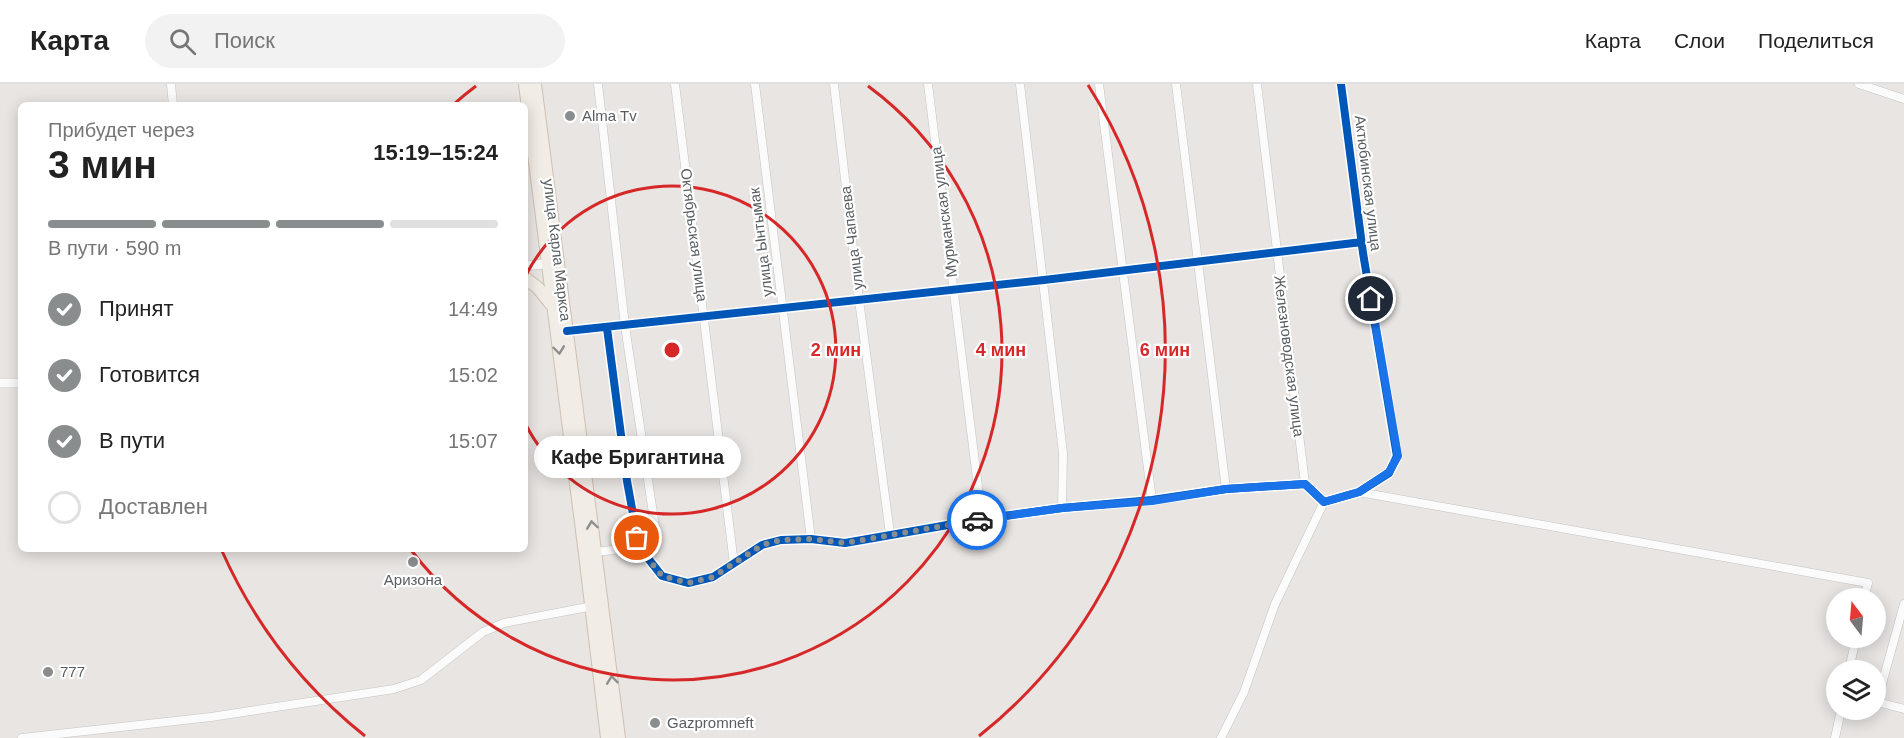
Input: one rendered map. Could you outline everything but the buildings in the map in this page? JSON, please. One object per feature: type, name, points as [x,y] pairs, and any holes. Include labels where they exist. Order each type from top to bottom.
[{"type":"main road","name":"улица Карла Маркса","points":[[525,84],[528,102]]},
{"type":"main road","name":"улица Карла Маркса","points":[[535,84],[553,263],[553,307],[619,738]]},
{"type":"main road","name":"улица Карла Маркса","points":[[528,103],[553,263],[567,331],[596,552],[597,605],[607,738]]},
{"type":"main road","points":[[528,280],[538,288],[553,307]]},
{"type":"street","points":[[171,84],[173,102]]},
{"type":"street","points":[[596,552],[653,545],[657,540],[625,326],[598,84]]},
{"type":"street","name":"Октябрьская улица","points":[[675,84],[734,564]]},
{"type":"street","name":"улица Ынтымак","points":[[755,84],[811,539]]},
{"type":"street","name":"улица Чапаева","points":[[834,84],[859,300],[890,534]]},
{"type":"street","name":"Мурманская улица","points":[[928,84],[982,519]]},
{"type":"street","points":[[1020,84],[1063,453],[1062,508]]},
{"type":"street","points":[[1099,84],[1152,501]]},
{"type":"street","points":[[1176,84],[1226,489]]},
{"type":"street","name":"Железноводская улица","points":[[1257,84],[1305,484]]},
{"type":"street","name":"Актюбинская улица","points":[[1341,84],[1362,242],[1398,456],[1389,472],[1359,492]]},
{"type":"street","points":[[1859,84],[1904,99]]},
{"type":"street","points":[[567,331],[1044,280],[1362,242]]},
{"type":"street","points":[[528,266],[553,263]]},
{"type":"street","points":[[607,328],[639,547],[662,576],[688,583],[713,577],[762,545],[781,540],[811,539],[845,543],[982,519],[1062,508],[1152,501],[1226,489],[1305,484],[1324,502]]},
{"type":"street","points":[[0,383],[18,383]]},
{"type":"street","points":[[1221,738],[1244,692],[1275,604],[1324,502],[1359,492],[1868,583],[1867,588]]},
{"type":"street","points":[[1904,604],[1876,702],[1904,709]]},
{"type":"street","points":[[22,738],[211,717],[394,689],[421,680],[483,632],[504,623],[597,605]]},
{"type":"street","points":[[1835,738],[1839,720]]},
{"type":"cycle path","points":[[607,328],[627,481],[639,547],[662,576],[688,583],[713,577],[762,545],[781,540],[811,539],[845,543],[982,519],[1062,508],[1152,500],[1226,489],[1305,484],[1324,502],[1359,492],[1389,473],[1397,456],[1363,253],[1341,84]]},
{"type":"cycle path","points":[[567,331],[1044,280],[1362,242]]},
{"type":"way so far","points":[[637,538],[639,547],[662,576],[688,583],[713,577],[762,545],[781,540],[811,539],[845,543],[977,520]]},
{"type":"place","name":"Alma Tv","points":[[570,116]]},
{"type":"place","name":"Кафе Бригантина","points":[[637,538]]},
{"type":"place","name":"Аризона","points":[[413,562]]},
{"type":"place","name":"777","points":[[48,672]]},
{"type":"place","name":"Gazpromneft","points":[[655,723]]},
{"type":"route","points":[[977,520],[1062,508],[1152,501],[1226,489],[1305,484],[1324,502],[1359,492],[1389,472],[1398,456],[1371,299]]}]
